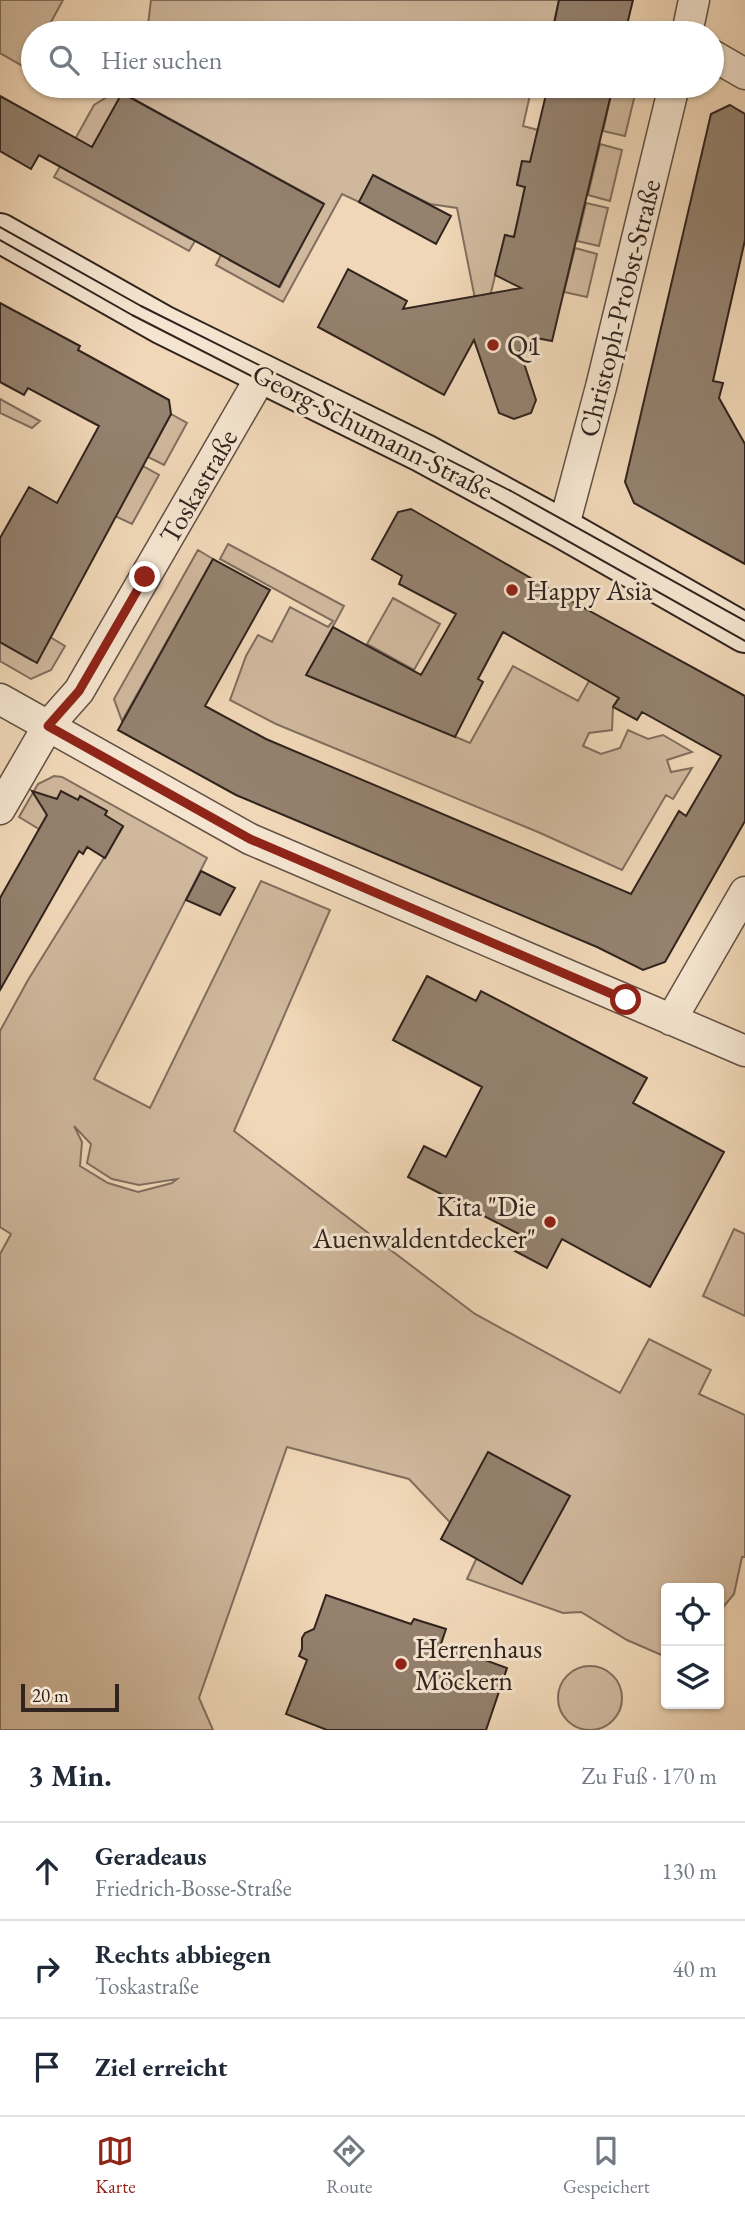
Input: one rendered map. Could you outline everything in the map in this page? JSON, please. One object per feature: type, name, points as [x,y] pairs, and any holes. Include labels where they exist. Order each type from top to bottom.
[{"type":"main road","name":"Georg-Schumann-Straße","points":[[0,233],[163,325],[422,453],[745,632]]},
{"type":"street","points":[[690,21],[694,0]]},
{"type":"street","points":[[724,62],[745,74]]},
{"type":"street","name":"Christoph-Probst-Straße","points":[[563,529],[601,387],[671,98]]},
{"type":"street","name":"Toskastraße","points":[[0,809],[48,726],[79,691],[262,374]]},
{"type":"street","points":[[0,699],[250,839],[745,1051]]},
{"type":"street","points":[[671,1020],[745,892]]},
{"type":"shaded area","points":[[0,0],[63,0],[52,21],[21,21],[21,65],[0,53]]},
{"type":"shaded area","points":[[151,0],[559,0],[555,21],[148,21]]},
{"type":"shaded area","points":[[105,98],[120,98],[78,176],[190,239],[198,236],[189,251],[54,177],[94,105]]},
{"type":"shaded area","points":[[132,98],[529,98],[523,126],[538,130],[531,162],[522,161],[517,184],[525,187],[514,237],[505,235],[487,309],[480,324],[457,208],[430,204],[373,176],[359,202],[342,194],[283,302],[216,265],[223,251],[229,260],[280,287],[323,203]]},
{"type":"shaded area","points":[[610,98],[634,98],[625,136],[603,131]]},
{"type":"shaded area","points":[[600,144],[622,150],[610,201],[588,195]]},
{"type":"shaded area","points":[[586,203],[608,208],[599,246],[577,241]]},
{"type":"shaded area","points":[[575,248],[597,254],[587,297],[564,292]]},
{"type":"shaded area","points":[[0,399],[40,421],[32,428],[0,413]]},
{"type":"shaded area","points":[[171,414],[187,423],[164,465],[148,457]]},
{"type":"shaded area","points":[[143,466],[159,475],[132,524],[115,516]]},
{"type":"shaded area","points":[[228,544],[344,606],[307,675],[470,743],[513,666],[578,701],[589,681],[619,697],[613,707],[612,730],[589,733],[583,746],[601,754],[620,748],[628,730],[648,739],[663,735],[692,752],[667,760],[671,772],[692,768],[673,799],[666,795],[622,870],[538,832],[276,724],[230,700],[246,656],[258,635],[272,642],[290,607],[328,627],[333,621],[220,559]]},
{"type":"shaded area","points":[[198,550],[213,559],[122,721],[114,699]]},
{"type":"shaded area","points":[[393,598],[440,624],[414,670],[367,644]]},
{"type":"shaded area","points":[[50,637],[65,646],[51,670],[31,679],[0,661],[0,642],[31,660]]},
{"type":"shaded area","points":[[54,776],[62,777],[207,858],[94,1079],[150,1108],[261,881],[330,910],[234,1131],[475,1314],[620,1393],[649,1339],[711,1370],[699,1394],[745,1415],[745,1557],[742,1557],[734,1594],[724,1606],[724,1583],[661,1583],[661,1655],[627,1640],[581,1612],[563,1613],[467,1579],[479,1553],[409,1479],[287,1447],[199,1698],[213,1730],[0,1730],[0,1254],[11,1234],[0,1227],[0,1031],[28,980],[123,827],[105,815],[107,811],[81,797],[78,800],[61,791],[45,811],[47,815],[39,829],[19,817],[38,784]],"holes":[[[74,1126],[91,1144],[87,1163],[112,1179],[139,1185],[177,1179],[172,1183],[138,1192],[108,1183],[80,1166],[82,1142]]]},
{"type":"shaded area","points":[[734,1229],[745,1234],[745,1316],[703,1296]]},
{"type":"shaded area","points":[[590,1666],[608,1672],[616,1680],[622,1698],[616,1716],[608,1724],[590,1730],[572,1724],[564,1716],[558,1698],[564,1680],[572,1672]]},
{"type":"building","points":[[559,0],[633,0],[628,21],[555,21]]},
{"type":"building","points":[[0,96],[92,147],[119,98],[131,98],[324,204],[279,287],[39,155],[31,169],[0,151]]},
{"type":"building","points":[[545,98],[610,98],[552,341],[531,337],[531,350],[520,351],[536,400],[531,413],[514,419],[499,413],[474,340],[444,395],[318,327],[348,269],[407,301],[403,309],[521,288],[495,275],[505,235],[514,237],[525,187],[517,185],[522,161],[530,162]]},
{"type":"building","points":[[730,105],[745,114],[745,240],[713,381],[723,383],[719,398],[745,444],[745,564],[634,503],[625,482],[711,114]]},
{"type":"building","points":[[373,175],[451,216],[436,244],[359,202]]},
{"type":"building","points":[[0,303],[80,346],[78,350],[169,400],[171,414],[37,663],[0,642],[0,538],[29,487],[57,503],[99,426],[28,388],[24,395],[0,382]]},
{"type":"building","points":[[411,509],[745,696],[745,821],[665,962],[643,970],[597,947],[236,795],[118,730],[213,559],[270,590],[205,706],[266,739],[631,894],[679,811],[686,816],[721,756],[642,712],[637,720],[613,707],[619,698],[503,632],[478,679],[483,682],[455,737],[306,675],[333,627],[421,675],[456,614],[399,584],[402,576],[372,559],[398,512]]},
{"type":"building","points":[[32,791],[57,799],[61,791],[78,800],[80,796],[107,811],[105,815],[123,826],[105,858],[87,847],[83,854],[79,851],[0,990],[0,898],[47,815]]},
{"type":"building","points":[[201,871],[235,888],[220,915],[186,900]]},
{"type":"building","points":[[427,976],[476,1001],[481,991],[647,1078],[633,1103],[724,1152],[650,1287],[562,1239],[547,1268],[513,1250],[521,1235],[408,1177],[424,1146],[446,1157],[482,1087],[393,1040]]},
{"type":"building","points":[[488,1452],[570,1496],[522,1584],[441,1539]]},
{"type":"building","name":"Herrenhaus Möckern","points":[[326,1595],[411,1624],[414,1619],[446,1629],[441,1644],[507,1668],[486,1730],[327,1730],[286,1714],[307,1660],[299,1656],[302,1638],[305,1633],[314,1629]]},
{"type":"tram line","points":[[0,227],[141,306],[511,491],[745,621]]},
{"type":"tram line","points":[[0,240],[132,315],[347,425],[426,461],[745,641]]},
{"type":"place","name":"Q1","points":[[493,345]]},
{"type":"place","name":"Happy Asia","points":[[512,590]]},
{"type":"place","name":"Kita \"Die Auenwaldentdecker\"","points":[[550,1222]]},
{"type":"place","name":"Herrenhaus Möckern","points":[[401,1664]]},
{"type":"route","points":[[145,577],[79,691],[48,726],[250,839],[626,1000]]}]
